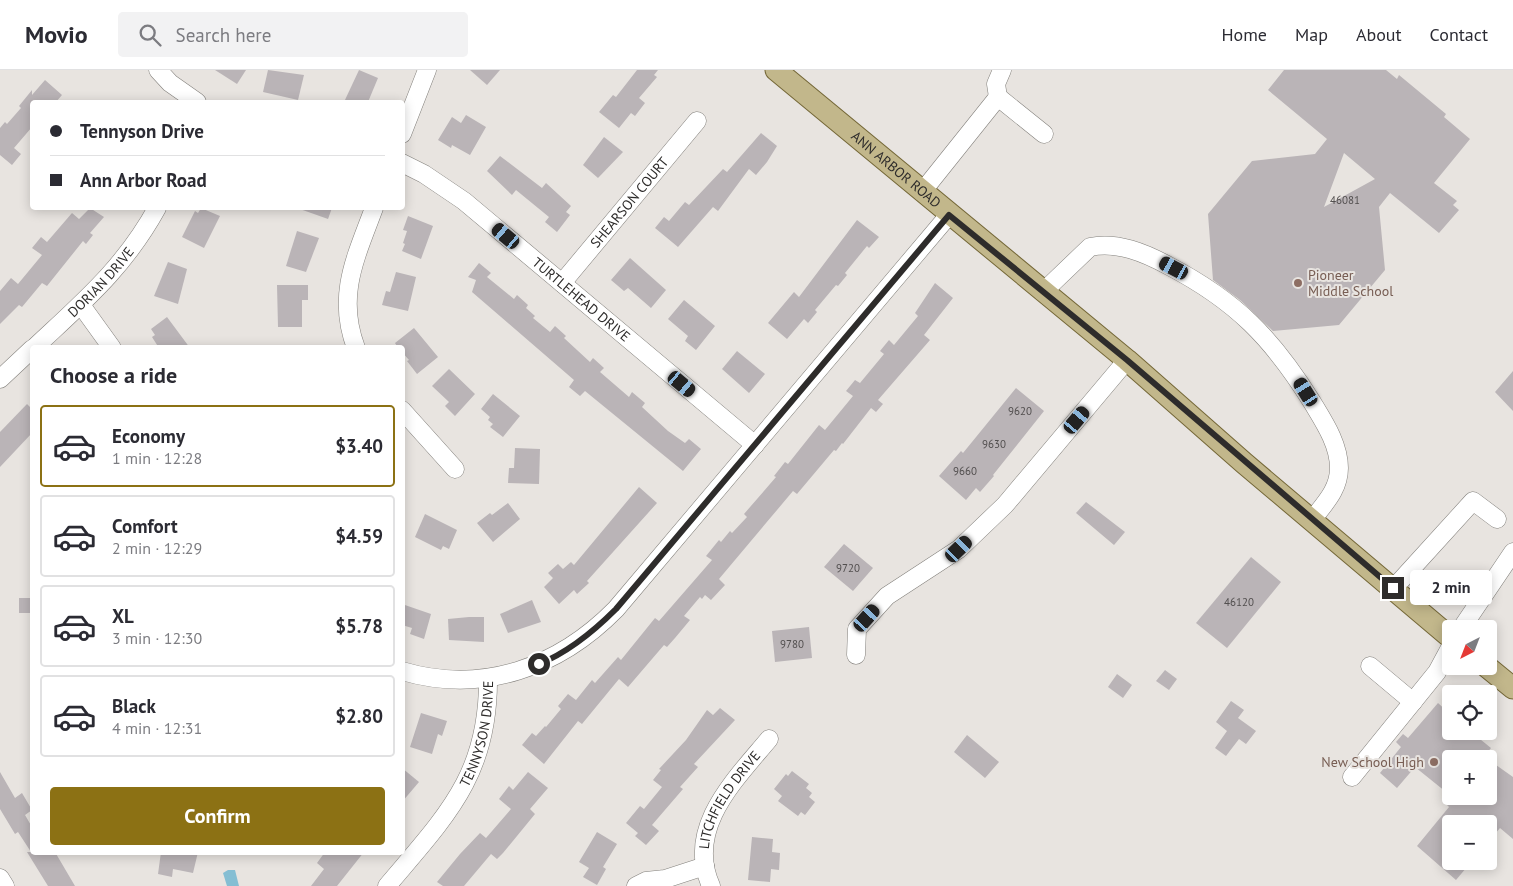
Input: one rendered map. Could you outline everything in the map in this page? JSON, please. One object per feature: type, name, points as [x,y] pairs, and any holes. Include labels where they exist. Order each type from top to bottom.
[{"type":"main road","name":"ANN ARBOR ROAD","points":[[776,70],[949,215],[1127,360],[1442,630]]},
{"type":"main road","points":[[1497,675],[1513,688]]},
{"type":"street","points":[[158,70],[175,87],[194,100]]},
{"type":"street","points":[[405,126],[427,70]]},
{"type":"street","points":[[1002,70],[996,84],[998,97],[1044,134]]},
{"type":"street","points":[[922,192],[998,97]]},
{"type":"street","name":"SHEARSON COURT","points":[[562,283],[697,121]]},
{"type":"street","name":"TURTLEHEAD DRIVE","points":[[405,164],[424,174],[464,201],[754,445]]},
{"type":"street","name":"DORIAN DRIVE","points":[[36,345],[100,287],[123,261],[156,210]]},
{"type":"street","points":[[355,345],[349,325],[347,289],[351,268],[373,210]]},
{"type":"street","name":"TENNYSON DRIVE","points":[[387,886],[444,818],[464,788],[476,762],[484,734],[488,706],[488,678],[549,660],[597,628],[616,609],[949,215]]},
{"type":"street","points":[[1043,292],[1090,246],[1100,245],[1140,252],[1161,262],[1211,289],[1242,314],[1277,351],[1300,384],[1328,431],[1336,449],[1339,467],[1338,483],[1312,520]]},
{"type":"street","points":[[80,305],[110,345]]},
{"type":"street","name":"DORIAN DRIVE","points":[[0,379],[30,351]]},
{"type":"street","points":[[856,655],[857,629],[887,596],[959,549],[1005,505],[1127,360]]},
{"type":"street","points":[[405,413],[455,470]]},
{"type":"street","points":[[1393,588],[1473,501],[1497,518]]},
{"type":"street","points":[[1468,620],[1513,552]]},
{"type":"street","points":[[1352,777],[1413,702],[1442,662]]},
{"type":"street","points":[[1370,666],[1413,702]]},
{"type":"street","points":[[405,672],[431,678],[453,680],[488,678]]},
{"type":"street","name":"LITCHFIELD DRIVE","points":[[711,886],[704,866],[706,835],[716,807],[728,789],[769,739]]},
{"type":"street","name":"LITCHFIELD DRIVE","points":[[636,886],[646,881],[665,878],[704,866]]},
{"type":"street","points":[[0,878],[5,886]]},
{"type":"water","points":[[228,870],[235,870],[239,886],[227,886],[223,873]]},
{"type":"building","points":[[215,70],[246,70],[237,84]]},
{"type":"building","points":[[268,70],[304,75],[298,100],[263,92]]},
{"type":"building","points":[[359,70],[378,78],[369,100],[345,100]]},
{"type":"building","points":[[470,70],[500,70],[487,85]]},
{"type":"building","points":[[637,70],[658,70],[654,75],[657,77],[639,98],[645,103],[635,116],[631,113],[619,128],[599,112],[613,95],[616,97]]},
{"type":"building","points":[[1284,70],[1386,70],[1397,79],[1399,75],[1446,114],[1444,117],[1470,139],[1434,183],[1457,201],[1453,205],[1459,210],[1439,233],[1390,193],[1379,207],[1385,270],[1339,325],[1273,331],[1240,300],[1213,280],[1208,214],[1252,161],[1315,154],[1327,139],[1268,90]],"holes":[[[1344,153],[1375,179],[1324,207]]]},
{"type":"building","points":[[45,80],[62,95],[58,100],[30,100],[30,129],[14,148],[21,154],[12,165],[0,155],[0,128],[5,122],[7,124],[21,108],[19,106],[32,90],[32,95]]},
{"type":"building","points":[[466,115],[486,127],[470,155],[452,145],[451,148],[438,140],[452,117],[461,123]]},
{"type":"building","points":[[761,133],[777,146],[767,162],[756,175],[749,169],[718,211],[713,207],[678,247],[655,228],[664,217],[669,221],[685,202],[689,205],[723,169],[727,172]]},
{"type":"building","points":[[604,137],[623,152],[598,178],[583,165]]},
{"type":"building","points":[[500,156],[542,188],[546,183],[571,206],[566,212],[570,215],[557,232],[545,222],[549,217],[516,190],[512,195],[487,171]]},
{"type":"building","points":[[88,210],[93,210],[104,217],[90,233],[93,235],[86,244],[83,241],[47,286],[42,283],[22,307],[19,305],[0,324],[0,291],[11,278],[18,284],[42,255],[32,248],[41,237],[47,242],[72,213],[79,219]]},
{"type":"building","points":[[200,210],[206,210],[220,216],[204,248],[182,237],[195,211],[198,213]]},
{"type":"building","points":[[303,210],[331,210],[328,219]]},
{"type":"building","points":[[408,216],[433,226],[421,259],[402,251],[407,231],[403,230]]},
{"type":"building","points":[[857,220],[879,237],[869,248],[867,246],[845,273],[847,275],[815,310],[817,312],[808,323],[804,319],[787,339],[768,323],[794,292],[799,297]]},
{"type":"building","points":[[297,231],[319,238],[306,272],[286,266]]},
{"type":"building","points":[[630,258],[666,290],[651,308],[628,288],[624,291],[611,280]]},
{"type":"building","points":[[168,262],[187,269],[178,304],[154,296]]},
{"type":"building","points":[[479,263],[491,273],[487,277],[514,299],[517,295],[528,305],[526,308],[535,316],[533,318],[550,332],[555,326],[566,336],[564,338],[590,362],[593,358],[604,368],[600,372],[629,397],[632,392],[645,403],[642,407],[668,431],[685,443],[689,439],[701,449],[683,471],[585,391],[580,396],[569,387],[574,380],[472,292],[476,280],[468,277]]},
{"type":"building","points":[[396,272],[416,277],[408,311],[382,305],[386,291],[390,292]]},
{"type":"building","points":[[935,283],[953,298],[924,335],[930,340],[878,400],[883,404],[876,412],[871,408],[843,444],[836,451],[834,450],[797,494],[793,491],[719,579],[725,585],[711,600],[705,595],[702,599],[700,597],[684,616],[690,620],[667,647],[664,645],[628,687],[619,679],[582,724],[578,721],[544,764],[522,745],[532,733],[536,736],[546,727],[561,709],[558,706],[568,694],[576,700],[592,680],[595,683],[618,657],[621,660],[655,618],[659,621],[712,560],[706,556],[719,540],[721,542],[730,531],[732,533],[747,517],[744,514],[776,477],[774,476],[785,462],[788,464],[819,425],[825,430],[853,396],[846,391],[855,380],[860,383],[884,354],[880,351],[889,340],[894,345],[918,316],[915,313]]},
{"type":"building","points":[[277,285],[308,285],[308,300],[302,300],[302,327],[278,327]]},
{"type":"building","points":[[684,300],[715,326],[696,350],[685,341],[688,336],[668,319]]},
{"type":"building","points":[[167,317],[188,345],[157,345],[152,337],[155,335],[151,329]]},
{"type":"building","points":[[414,328],[438,357],[417,374],[407,361],[409,360],[405,355],[405,345],[396,345],[395,343]]},
{"type":"building","points":[[737,351],[765,374],[749,393],[722,369]]},
{"type":"building","points":[[449,369],[475,394],[455,416],[445,406],[449,402],[432,386]]},
{"type":"building","points":[[1513,371],[1513,411],[1495,392]]},
{"type":"building","points":[[1016,388],[1044,411],[980,492],[976,488],[966,500],[939,476],[961,451],[963,453]]},
{"type":"building","points":[[493,394],[520,416],[503,437],[490,427],[493,424],[488,420],[490,417],[481,409]]},
{"type":"building","points":[[27,404],[30,407],[30,435],[0,467],[0,432]]},
{"type":"building","points":[[515,448],[540,449],[539,484],[508,483],[509,468],[514,468]]},
{"type":"building","points":[[639,487],[657,503],[587,581],[589,583],[577,594],[574,590],[559,604],[544,587],[553,578],[548,573],[558,564],[563,569],[571,562],[574,565]]},
{"type":"building","points":[[1086,502],[1125,532],[1114,545],[1076,513]]},
{"type":"building","points":[[508,503],[520,519],[493,542],[477,523]]},
{"type":"building","points":[[425,514],[457,530],[449,549],[443,546],[441,550],[415,537]]},
{"type":"building","points":[[844,544],[873,568],[853,591],[824,567]]},
{"type":"building","points":[[1251,557],[1281,582],[1227,648],[1196,623]]},
{"type":"building","points":[[19,598],[30,598],[30,613],[19,613]]},
{"type":"building","points":[[532,600],[541,622],[508,633],[500,614]]},
{"type":"building","points":[[405,605],[431,614],[424,639],[410,634],[412,628],[405,626]]},
{"type":"building","points":[[484,617],[484,642],[449,640],[448,619]]},
{"type":"building","points":[[809,627],[812,658],[775,662],[772,631]]},
{"type":"building","points":[[1165,670],[1177,679],[1169,690],[1156,681]]},
{"type":"building","points":[[1117,674],[1132,685],[1123,698],[1108,687]]},
{"type":"building","points":[[1231,701],[1244,710],[1238,718],[1256,731],[1246,744],[1239,739],[1226,756],[1215,748],[1227,731],[1216,722]]},
{"type":"building","points":[[1438,703],[1442,707],[1442,740],[1481,740],[1491,748],[1489,750],[1442,750],[1442,789],[1415,767],[1397,788],[1380,773],[1401,747],[1396,742],[1403,734],[1408,738]]},
{"type":"building","points":[[720,708],[735,720],[694,764],[698,767],[680,787],[683,789],[652,825],[659,831],[646,845],[635,836],[638,833],[626,823],[640,806],[644,809],[662,787],[653,780],[661,770],[659,769],[686,740],[707,710],[713,715]]},
{"type":"building","points":[[421,713],[447,721],[442,736],[438,734],[432,754],[410,747]]},
{"type":"building","points":[[967,735],[999,762],[985,778],[954,752]]},
{"type":"building","points":[[1497,766],[1513,777],[1513,839],[1500,828],[1497,832],[1497,815],[1442,815],[1449,807],[1447,805],[1497,805]]},
{"type":"building","points":[[405,770],[419,782],[405,798]]},
{"type":"building","points":[[792,771],[809,784],[806,788],[812,793],[809,797],[815,802],[805,815],[801,812],[798,816],[778,801],[782,796],[774,789],[786,774],[788,776]]},
{"type":"building","points":[[0,772],[15,798],[22,793],[30,807],[30,811],[25,815],[30,824],[30,850],[18,832],[15,834],[0,809]]},
{"type":"building","points":[[528,772],[548,788],[530,809],[535,814],[503,853],[497,859],[491,854],[464,886],[443,886],[437,882],[480,833],[486,838],[511,809],[499,799],[509,786],[513,790]]},
{"type":"building","points":[[1442,816],[1442,868],[1417,846]]},
{"type":"building","points":[[597,832],[617,844],[603,867],[606,869],[597,885],[583,877],[589,868],[579,862]]},
{"type":"building","points":[[752,837],[773,839],[772,852],[780,853],[779,870],[771,869],[770,882],[748,880]]},
{"type":"building","points":[[27,852],[30,852],[30,855],[57,855],[75,886],[48,886]]},
{"type":"building","points":[[161,855],[197,855],[193,873],[173,869],[172,877],[158,874]]},
{"type":"building","points":[[323,855],[362,855],[337,886],[311,886],[324,869],[317,863]]},
{"type":"building","points":[[1445,870],[1464,870],[1456,880]]},
{"type":"place","name":"Pioneer Middle School","points":[[1298,283]]},
{"type":"place","name":"New School High","points":[[1434,762]]},
{"type":"route","points":[[539,664],[571,647],[597,628],[616,609],[949,215],[1127,360],[1244,463],[1393,588]]}]
